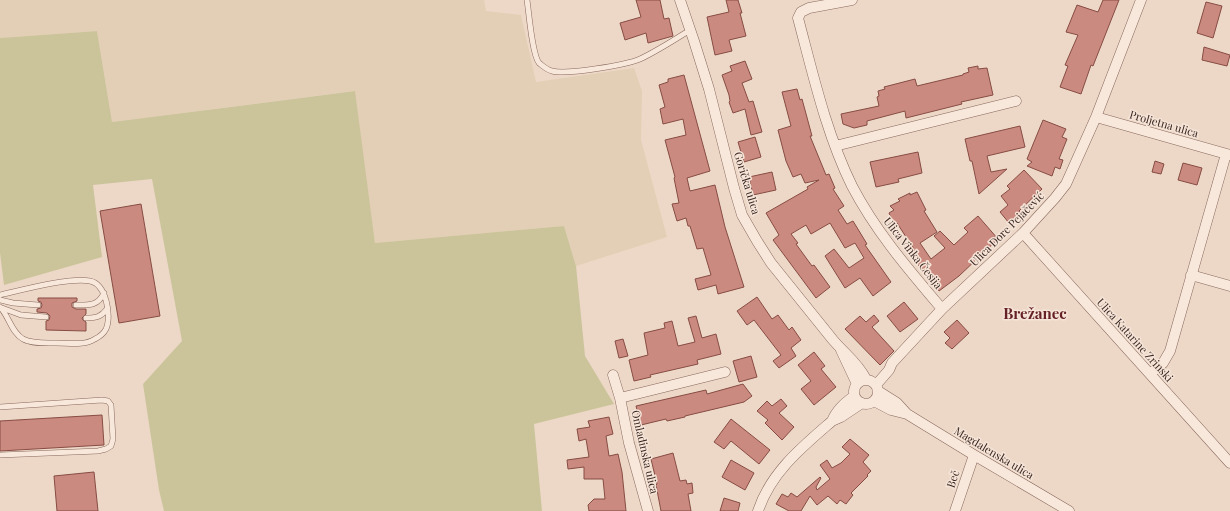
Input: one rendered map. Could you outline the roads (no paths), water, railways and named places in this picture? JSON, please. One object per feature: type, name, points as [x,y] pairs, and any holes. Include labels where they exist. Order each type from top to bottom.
[{"type":"street","name":"Gorička ulica","points":[[680,0],[710,89],[742,215],[771,263],[841,348],[870,387]]},
{"type":"street","name":"Ulica Vinka Česija","points":[[852,0],[809,8],[801,12],[798,18],[813,74],[835,146],[853,186],[878,230],[910,272],[942,308]]},
{"type":"street","name":"Ulica Dore Pejačević","points":[[870,387],[884,366],[892,363],[942,308],[1023,234],[1066,184],[1096,117],[1141,0]]},
{"type":"street","points":[[835,146],[1016,101]]},
{"type":"street","name":"Proljetna ulica","points":[[1096,117],[1228,155],[1191,275],[1170,351],[1163,363],[1150,374]]},
{"type":"street","name":"Ulica Katarine Zrinski","points":[[1023,234],[1230,463]]},
{"type":"street","points":[[1191,275],[1230,286]]},
{"type":"street","name":"Omladinska ulica","points":[[620,398],[725,372]]},
{"type":"street","name":"Omladinska ulica","points":[[613,375],[620,398],[629,443],[648,511]]},
{"type":"street","points":[[870,387],[868,404],[858,399],[854,389],[870,387]]},
{"type":"street","name":"Magdalenska ulica","points":[[870,387],[891,410],[908,414],[1069,511]]},
{"type":"street","points":[[758,511],[767,489],[779,472],[803,446],[832,421],[841,417],[858,399]]},
{"type":"street","name":"Beč","points":[[955,511],[974,455]]},
{"type":"lane","points":[[527,0],[536,59],[552,71],[564,72],[629,62],[639,59],[690,30]]},
{"type":"lane","points":[[0,295],[46,285],[84,280],[92,281],[101,287],[104,293],[108,323],[103,333],[90,342],[78,344],[39,342],[23,339],[13,330],[1,307]]},
{"type":"lane","points":[[76,305],[94,304],[100,301],[104,293]]},
{"type":"lane","points":[[0,300],[13,303],[38,305]]},
{"type":"lane","points":[[1,307],[20,315],[46,317]]},
{"type":"lane","points":[[86,318],[96,318],[107,309]]},
{"type":"lane","points":[[0,407],[102,400],[108,401],[111,405],[112,439],[111,446],[98,451],[0,455]]},
{"type":"district","name":"Brežanec","points":[[1035,314]]}]
